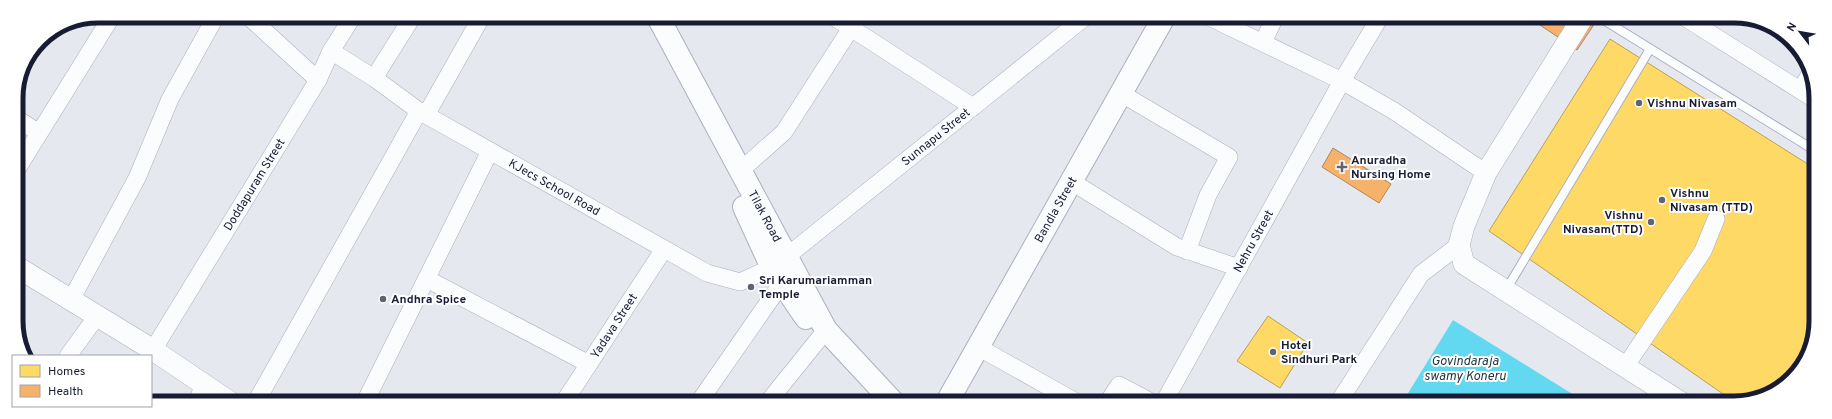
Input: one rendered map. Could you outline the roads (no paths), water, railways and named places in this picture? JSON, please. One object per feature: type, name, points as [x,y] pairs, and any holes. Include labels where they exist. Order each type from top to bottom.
[{"type":"main road","name":"Tilak Road","points":[[648,23],[704,117],[784,267],[823,334],[871,396]]},
{"type":"main road","name":"Tilak Road","points":[[662,23],[740,171],[784,267]]},
{"type":"main road","name":"Bandla Street","points":[[950,396],[1161,23]]},
{"type":"main road","name":"Tilak Road","points":[[823,334],[887,396]]},
{"type":"street","points":[[23,158],[108,23]]},
{"type":"street","points":[[71,300],[137,178],[170,99],[212,23]]},
{"type":"street","points":[[256,23],[318,80]]},
{"type":"street","name":"Doddapuram Street","points":[[153,350],[318,80],[331,51],[349,23]]},
{"type":"street","points":[[374,78],[409,23]]},
{"type":"street","points":[[259,396],[422,113],[478,23]]},
{"type":"street","points":[[740,171],[784,132],[854,23]]},
{"type":"street","points":[[856,23],[973,107]]},
{"type":"street","name":"Sunnapu Street","points":[[784,267],[973,107],[1078,23]]},
{"type":"street","points":[[1233,23],[1263,42],[1342,81],[1394,111],[1486,173]]},
{"type":"street","points":[[1263,42],[1272,23]]},
{"type":"street","name":"Nehru Street","points":[[1167,396],[1342,81],[1376,23]]},
{"type":"street","points":[[1579,23],[1486,173],[1464,226],[1459,245],[1464,264],[1625,367],[1666,396]]},
{"type":"street","points":[[1692,23],[1808,94]]},
{"type":"street","name":"KJecs School Road","points":[[331,51],[374,78],[422,113],[707,273],[740,282],[784,267]]},
{"type":"street","points":[[1122,94],[1229,157],[1208,195],[1187,251]]},
{"type":"street","points":[[23,123],[39,133]]},
{"type":"street","points":[[368,396],[490,151]]},
{"type":"street","points":[[1072,182],[1177,247],[1239,268]]},
{"type":"street","points":[[1625,367],[1703,251],[1716,219]]},
{"type":"street","points":[[1342,396],[1421,274],[1459,245]]},
{"type":"street","name":"Yadava Street","points":[[568,396],[664,249]]},
{"type":"street","points":[[703,396],[784,267]]},
{"type":"street","points":[[23,271],[153,350],[200,393],[210,396]]},
{"type":"street","points":[[427,279],[589,364]]},
{"type":"street","points":[[69,355],[97,316]]},
{"type":"street","points":[[773,396],[823,334]]},
{"type":"street","points":[[978,347],[1065,396]]},
{"type":"street","points":[[1112,396],[1119,385],[1140,396]]},
{"type":"lane","points":[[1609,23],[1809,147]]},
{"type":"lane","points":[[1505,290],[1650,48]]},
{"type":"water","name":"Govindaraja swamy Koneru","points":[[1453,320],[1576,396],[1406,396]]},
{"type":"place","name":"Vishnu Nivasam","points":[[1639,103]]},
{"type":"place","name":"Anuradha Nursing Home","points":[[1342,167]]},
{"type":"place","name":"Vishnu Nivasam (TTD)","points":[[1662,200]]},
{"type":"place","name":"Vishnu Nivasam(TTD)","points":[[1651,222]]},
{"type":"place","name":"Sri Karumariamman Temple","points":[[751,287]]},
{"type":"place","name":"Andhra Spice","points":[[383,299]]},
{"type":"place","name":"Hotel Sindhuri Park","points":[[1273,352]]}]
